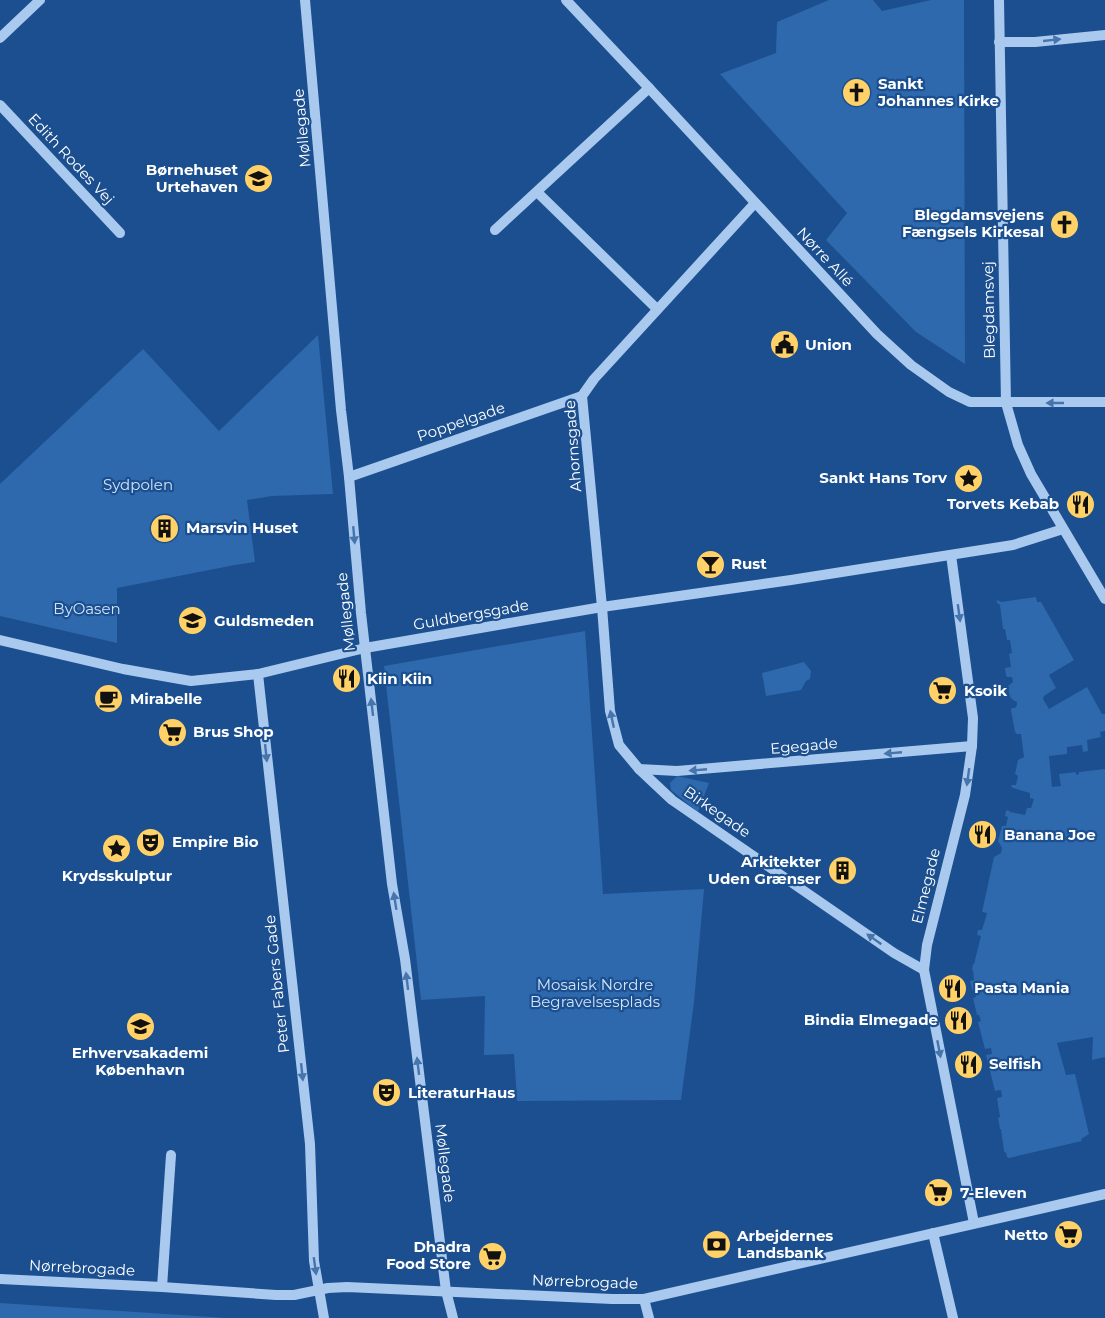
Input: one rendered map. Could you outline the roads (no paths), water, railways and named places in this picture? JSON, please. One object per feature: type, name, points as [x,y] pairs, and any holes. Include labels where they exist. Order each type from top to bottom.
[{"type":"street","points":[[0,38],[40,0]]},
{"type":"street","name":"Møllegade","points":[[306,0],[341,410],[365,648],[392,884],[405,959],[446,1291],[453,1318]]},
{"type":"street","name":"Nørre Allé","points":[[566,0],[877,334],[912,365],[949,392],[970,402],[1105,402]]},
{"type":"street","name":"Blegdamsvej","points":[[999,0],[1006,403]]},
{"type":"street","points":[[999,42],[1035,42],[1105,35]]},
{"type":"street","points":[[495,230],[649,88]]},
{"type":"street","name":"Edith Rodes Vej","points":[[0,105],[120,233]]},
{"type":"street","points":[[537,192],[657,309]]},
{"type":"street","name":"Ahornsgade","points":[[602,607],[582,396],[594,379],[755,203]]},
{"type":"street","name":"Poppelgade","points":[[349,477],[582,396]]},
{"type":"street","points":[[1006,403],[1018,445],[1031,474],[1105,599]]},
{"type":"street","points":[[951,555],[1013,545],[1064,529]]},
{"type":"street","name":"Guldbergsgade","points":[[0,640],[123,669],[191,681],[258,674],[365,648],[602,607],[951,555]]},
{"type":"street","name":"Elmegade","points":[[951,555],[973,718],[972,746],[965,795],[927,945],[924,970],[974,1223]]},
{"type":"street","name":"Birkegade","points":[[602,607],[610,711],[615,734],[619,745],[639,769],[672,800],[894,953],[924,970]]},
{"type":"street","name":"Peter Fabers Gade","points":[[258,674],[310,1144],[314,1261],[324,1318]]},
{"type":"street","name":"Egegade","points":[[639,769],[677,771],[972,746]]},
{"type":"street","points":[[162,1287],[171,1155]]},
{"type":"street","name":"Nørrebrogade","points":[[0,1279],[276,1295],[294,1295],[347,1287],[644,1299],[1105,1195]]},
{"type":"street","points":[[933,1233],[953,1318]]},
{"type":"street","points":[[644,1299],[649,1318]]},
{"type":"place","name":"Sankt Johannes Kirke","points":[[857,93]]},
{"type":"place","name":"Børnehuset Urtehaven","points":[[259,179]]},
{"type":"place","name":"Blegdamsvejens Fængsels Kirkesal","points":[[1065,224]]},
{"type":"place","name":"Union","points":[[784,345]]},
{"type":"place","name":"Sankt Hans Torv","points":[[968,478]]},
{"type":"place","name":"Torvets Kebab","points":[[1080,504]]},
{"type":"place","name":"Marsvin Huset","points":[[165,528]]},
{"type":"place","name":"Rust","points":[[710,564]]},
{"type":"place","name":"Guldsmeden","points":[[193,621]]},
{"type":"place","name":"Kiin Kiin","points":[[346,679]]},
{"type":"place","name":"Ksoik","points":[[943,691]]},
{"type":"place","name":"Mirabelle","points":[[109,699]]},
{"type":"place","name":"Brus Shop","points":[[172,732]]},
{"type":"place","name":"Banana Joe","points":[[983,835]]},
{"type":"place","name":"Empire Bio","points":[[151,842]]},
{"type":"place","name":"Krydsskulptur","points":[[117,849]]},
{"type":"place","name":"Arkitekter Uden Grænser","points":[[842,871]]},
{"type":"place","name":"Pasta Mania","points":[[953,988]]},
{"type":"place","name":"Bindia Elmegade","points":[[959,1020]]},
{"type":"place","name":"Erhvervsakademi København","points":[[140,1026]]},
{"type":"place","name":"Selfish","points":[[968,1064]]},
{"type":"place","name":"LiteraturHaus","points":[[387,1093]]},
{"type":"place","name":"7-Eleven","points":[[939,1193]]},
{"type":"place","name":"Netto","points":[[1069,1235]]},
{"type":"place","name":"Arbejdernes Landsbank","points":[[716,1245]]},
{"type":"place","name":"Dhadra Food Store","points":[[492,1256]]},
{"type":"park label","name":"Sydpolen","points":[[138,485]]},
{"type":"park label","name":"ByOasen","points":[[87,609]]},
{"type":"park label","name":"Mosaisk Nordre Begravelsesplads","points":[[595,994]]}]
